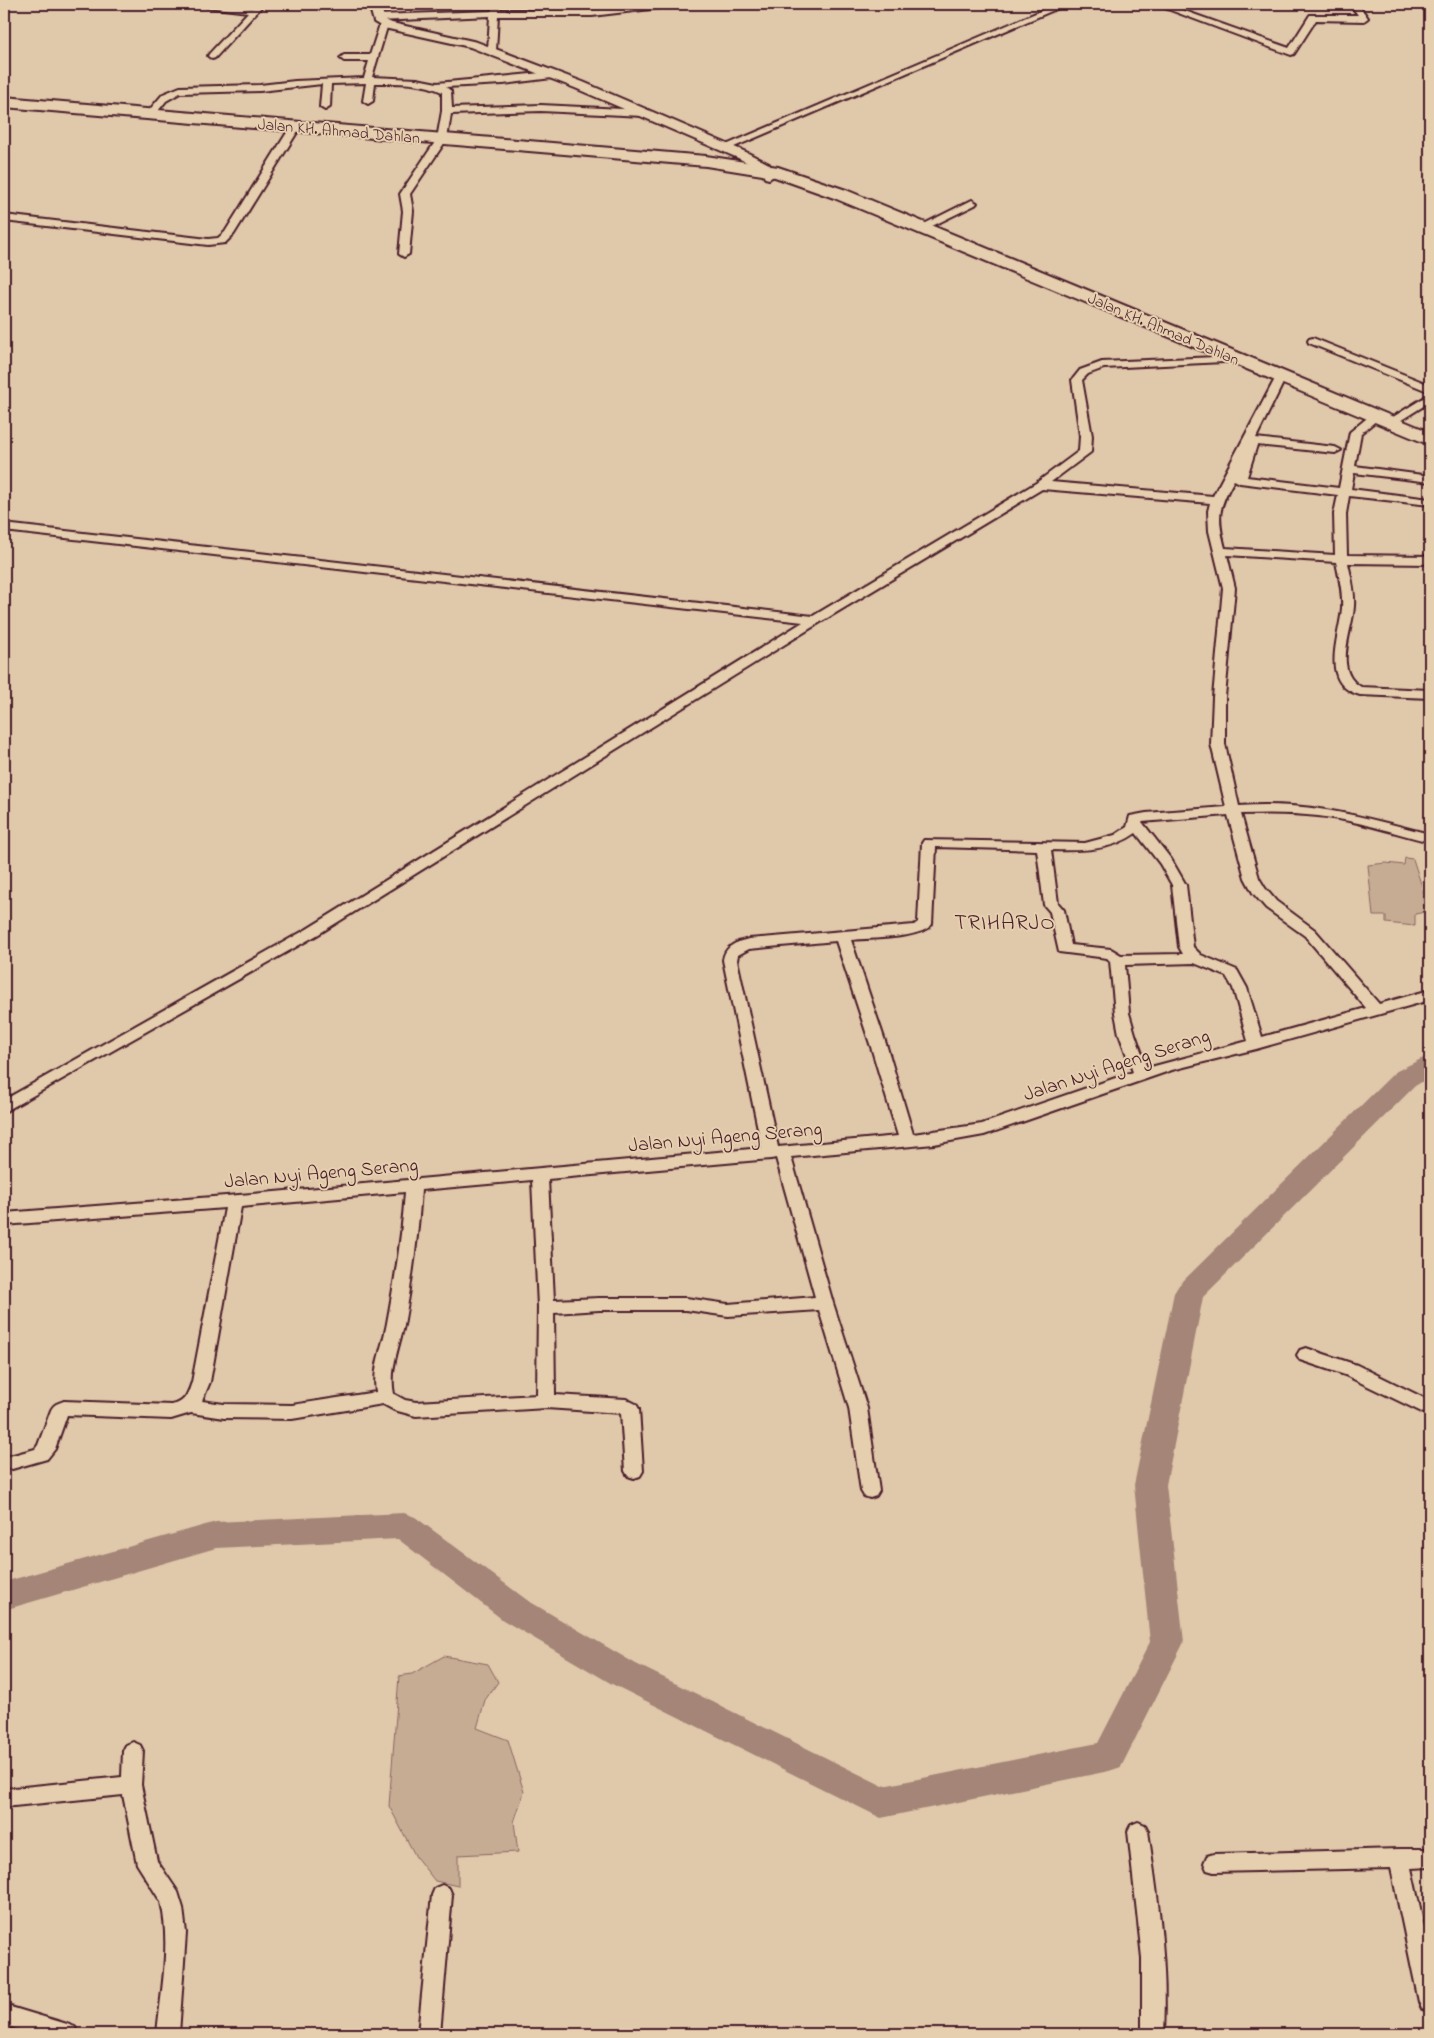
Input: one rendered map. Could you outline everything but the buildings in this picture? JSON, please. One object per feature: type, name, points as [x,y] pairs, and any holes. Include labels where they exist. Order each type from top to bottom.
[{"type":"highway","name":"Jalan KH. Ahmad Dahlan","points":[[4,102],[740,164],[769,172],[870,210],[923,227],[1430,438]]},
{"type":"street","points":[[207,4],[257,7]]},
{"type":"street","points":[[368,101],[369,81],[381,21],[375,4]]},
{"type":"street","points":[[492,51],[494,14],[499,4]]},
{"type":"street","points":[[381,21],[430,16],[592,12],[668,4]]},
{"type":"street","points":[[724,148],[1064,4]]},
{"type":"street","points":[[1158,4],[1291,52],[1313,17],[1365,18],[1354,4]]},
{"type":"street","points":[[212,56],[257,7]]},
{"type":"street","points":[[413,32],[430,16],[436,7]]},
{"type":"street","points":[[381,21],[413,32],[464,42],[492,51],[724,148],[740,164]]},
{"type":"street","points":[[344,58],[373,58]]},
{"type":"street","points":[[151,114],[162,98],[168,93],[180,90],[258,88],[280,84],[369,81],[412,81],[439,85],[503,81],[552,75]]},
{"type":"street","points":[[325,107],[327,83]]},
{"type":"street","points":[[404,254],[408,211],[405,194],[442,139],[447,111],[447,91],[439,85]]},
{"type":"street","points":[[447,111],[541,108],[643,113]]},
{"type":"street","points":[[4,218],[208,242],[221,241],[230,234],[296,126]]},
{"type":"street","points":[[923,227],[972,202]]},
{"type":"street","points":[[1313,341],[1430,389]]},
{"type":"street","points":[[4,1107],[43,1082],[312,932],[815,620],[1040,485],[1085,452],[1086,436],[1078,380],[1084,372],[1102,365],[1239,359]]},
{"type":"street","points":[[1281,377],[1236,467],[1217,500],[1214,511],[1219,551],[1229,588],[1219,697],[1218,744],[1252,878],[1259,892],[1267,903],[1303,927],[1314,938],[1376,1010]]},
{"type":"street","points":[[1430,397],[1356,432],[1340,514],[1341,559],[1348,606],[1339,656],[1340,668],[1348,684],[1353,689],[1360,691],[1430,694]]},
{"type":"street","points":[[1335,450],[1252,441],[1240,480],[1430,502]]},
{"type":"street","points":[[1349,469],[1430,479]]},
{"type":"street","points":[[1040,485],[1217,500]]},
{"type":"street","points":[[4,527],[815,620]]},
{"type":"street","points":[[1219,551],[1341,559],[1430,560]]},
{"type":"street","points":[[870,1491],[858,1408],[776,1153],[730,960],[730,953],[741,946],[749,944],[917,929],[925,924],[929,843],[1085,847],[1101,844],[1128,834],[1133,829],[1135,820],[1146,817],[1234,811],[1302,810],[1331,814],[1430,838]]},
{"type":"street","points":[[1135,823],[1166,862],[1178,885],[1186,947],[1196,958]]},
{"type":"street","points":[[1044,847],[1051,904],[1057,910],[1064,949],[1111,954],[1118,960],[1196,958],[1232,973],[1240,988],[1256,1044]]},
{"type":"street","points":[[842,936],[879,1047],[907,1141]]},
{"type":"street","points":[[1118,960],[1122,1013],[1127,1034],[1142,1075]]},
{"type":"street","name":"Jalan Nyi Ageng Serang","points":[[4,1219],[234,1202],[907,1141],[984,1129],[1170,1066],[1430,995]]},
{"type":"street","points":[[540,1173],[546,1306],[546,1401]]},
{"type":"street","points":[[413,1185],[412,1221],[384,1381],[386,1397],[392,1403],[416,1409],[546,1401],[626,1406],[630,1409],[632,1417],[634,1471]]},
{"type":"street","points":[[12,1462],[42,1454],[46,1449],[60,1410],[64,1408],[171,1412],[181,1411],[190,1406],[201,1382],[234,1202]]},
{"type":"street","points":[[546,1306],[686,1304],[728,1310],[825,1304]]},
{"type":"street","points":[[1306,1355],[1351,1370],[1394,1389],[1430,1409]]},
{"type":"street","points":[[190,1406],[224,1411],[292,1412],[386,1397]]},
{"type":"street","points":[[133,1751],[132,1785],[147,1864],[171,1899],[173,1908],[176,1933],[168,2034]]},
{"type":"street","points":[[4,1798],[132,1785]]},
{"type":"street","points":[[1138,1831],[1145,1876],[1153,1966],[1153,2034]]},
{"type":"street","points":[[1398,1858],[1430,2002]]},
{"type":"street","points":[[1214,1862],[1430,1858]]},
{"type":"street","points":[[429,2034],[442,1894]]},
{"type":"street","points":[[4,2016],[67,2034]]},
{"type":"shaded area","points":[[1405,858],[1413,859],[1421,884],[1425,912],[1415,914],[1415,926],[1386,923],[1386,916],[1373,916],[1368,865],[1386,863],[1404,865]]},
{"type":"shaded area","points":[[444,1656],[488,1664],[498,1682],[485,1700],[477,1728],[508,1740],[524,1792],[514,1822],[518,1852],[458,1855],[458,1886],[435,1881],[416,1857],[389,1806],[399,1676],[412,1674]]},
{"type":"waterway","points":[[4,1596],[216,1535],[404,1526],[515,1610],[624,1674],[881,1802],[1109,1756],[1167,1642],[1150,1485],[1189,1293],[1405,1079],[1430,1065]]},
{"type":"district","name":"TRIHARJO","points":[[1005,921]]}]
